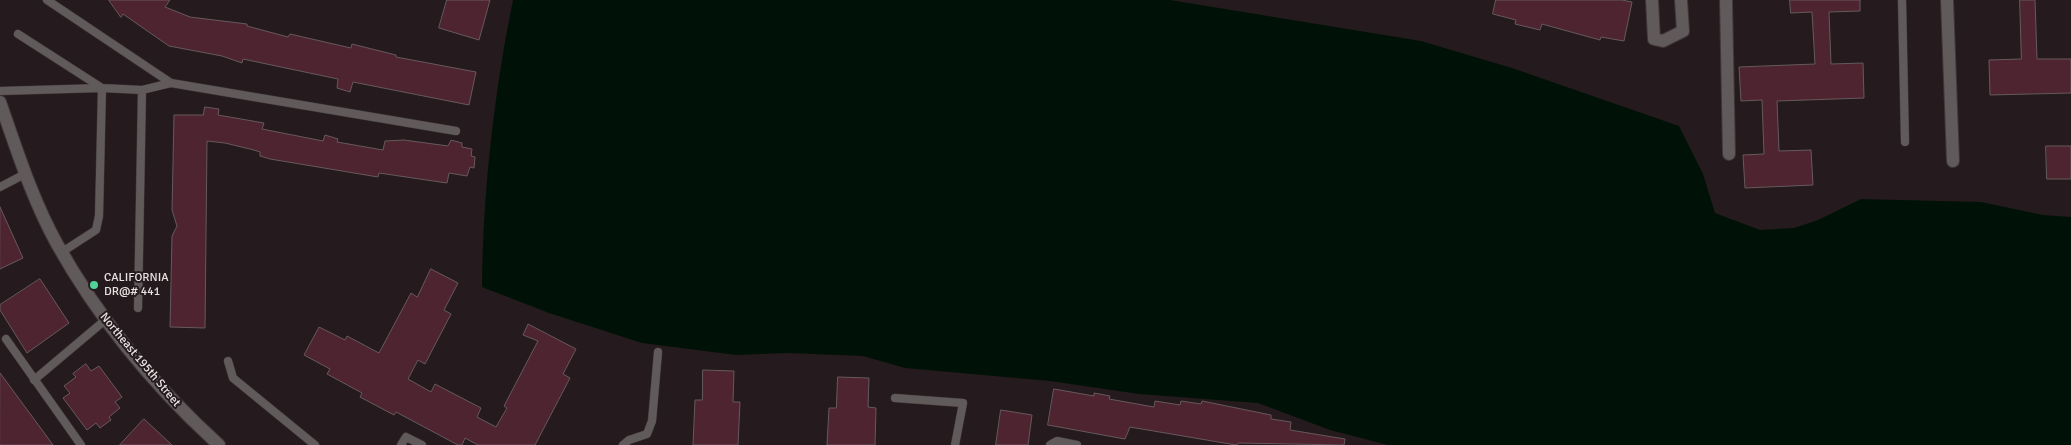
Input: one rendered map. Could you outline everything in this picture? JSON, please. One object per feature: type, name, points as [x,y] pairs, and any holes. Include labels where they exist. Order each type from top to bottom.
[{"type":"street","points":[[1652,0],[1654,39],[1663,41],[1683,31],[1681,0]]},
{"type":"street","points":[[1726,0],[1729,154]]},
{"type":"street","points":[[1947,0],[1953,161]]},
{"type":"street","name":"Northeast 195th Street","points":[[0,102],[25,174],[62,252],[104,321],[182,409],[218,445]]},
{"type":"lane","points":[[47,0],[171,83]]},
{"type":"lane","points":[[1902,0],[1905,142]]},
{"type":"lane","points":[[18,34],[102,88]]},
{"type":"lane","points":[[0,92],[102,88],[142,90],[171,83],[456,131]]},
{"type":"lane","points":[[62,252],[96,230],[99,216],[102,88]]},
{"type":"lane","points":[[138,308],[142,90]]},
{"type":"lane","points":[[0,187],[25,174]]},
{"type":"lane","points":[[34,380],[104,321]]},
{"type":"lane","points":[[6,339],[81,445]]},
{"type":"lane","points":[[623,445],[628,440],[647,434],[652,421],[658,352]]},
{"type":"lane","points":[[228,362],[233,378],[315,445]]},
{"type":"lane","points":[[895,398],[963,403],[955,445]]},
{"type":"lane","points":[[401,445],[406,437],[422,445]]},
{"type":"lane","points":[[1050,445],[1057,442],[1077,445]]},
{"type":"shaded area","points":[[513,0],[1170,0],[1421,41],[1512,68],[1679,126],[1703,174],[1715,213],[1760,230],[1794,228],[1818,220],[1861,199],[1981,202],[2043,215],[2071,217],[2071,445],[1388,445],[1330,430],[1258,403],[1139,394],[1050,381],[905,368],[863,356],[786,353],[736,355],[642,343],[549,313],[482,287],[487,179],[500,71]]},
{"type":"building","points":[[109,0],[170,0],[165,7],[190,17],[247,24],[247,26],[288,37],[290,34],[351,48],[352,44],[396,55],[396,57],[476,72],[469,105],[353,82],[350,92],[337,88],[338,79],[243,59],[242,63],[222,56],[169,46],[123,14],[121,17]]},
{"type":"building","points":[[447,0],[490,0],[479,40],[439,28]]},
{"type":"building","points":[[1496,0],[1622,0],[1632,2],[1624,41],[1601,37],[1600,40],[1542,24],[1540,30],[1515,24],[1516,20],[1493,14]]},
{"type":"building","points":[[1790,0],[1860,0],[1860,11],[1829,12],[1831,64],[1863,63],[1864,98],[1777,101],[1779,151],[1811,150],[1813,185],[1745,188],[1743,155],[1764,154],[1762,100],[1741,101],[1739,67],[1815,64],[1812,12],[1791,13]]},
{"type":"building","points":[[2020,0],[2035,0],[2037,59],[2071,59],[2071,93],[1990,95],[1989,60],[2021,59]]},
{"type":"building","points":[[205,107],[219,109],[218,115],[264,123],[262,129],[323,141],[325,135],[338,139],[337,142],[383,150],[385,141],[404,140],[448,146],[451,140],[462,143],[462,147],[472,149],[471,156],[475,157],[474,168],[470,167],[467,176],[449,173],[447,183],[379,173],[378,177],[270,159],[260,156],[260,152],[254,150],[207,141],[205,328],[170,327],[172,236],[177,226],[172,210],[174,115],[203,115]]},
{"type":"building","points":[[2046,146],[2071,146],[2071,179],[2047,179]]},
{"type":"building","points":[[0,207],[23,258],[0,269]]},
{"type":"building","points":[[431,269],[458,283],[444,310],[451,314],[425,364],[418,360],[408,379],[431,392],[435,384],[481,408],[477,417],[496,427],[507,408],[504,406],[538,341],[523,335],[528,324],[576,349],[563,374],[570,378],[535,445],[478,445],[465,438],[462,445],[458,445],[396,412],[394,415],[360,397],[362,393],[327,374],[330,369],[304,355],[319,327],[345,340],[347,336],[379,353],[411,293],[417,297]]},
{"type":"building","points":[[40,279],[69,323],[27,353],[0,310],[0,305]]},
{"type":"building","points":[[86,364],[91,371],[99,366],[122,397],[115,402],[120,408],[109,417],[111,420],[100,428],[96,423],[87,430],[63,398],[70,393],[64,386],[76,377],[73,374]]},
{"type":"building","points":[[703,370],[734,371],[733,402],[740,402],[738,445],[693,445],[695,400],[702,400]]},
{"type":"building","points":[[0,373],[34,419],[53,445],[0,445]]},
{"type":"building","points":[[838,377],[869,378],[868,407],[876,408],[875,445],[827,445],[829,408],[836,408]]},
{"type":"building","points":[[1054,389],[1094,396],[1094,393],[1110,396],[1109,399],[1154,407],[1155,401],[1180,405],[1181,401],[1201,404],[1202,401],[1271,415],[1271,419],[1291,422],[1290,430],[1345,439],[1344,445],[1239,443],[1236,445],[1130,427],[1125,439],[1048,425]]},
{"type":"building","points":[[1001,410],[1032,415],[1028,445],[996,445]]},
{"type":"building","points":[[144,419],[172,445],[120,445]]},
{"type":"place","name":"CALIFORNIA DR@# 441","points":[[94,285]]}]
